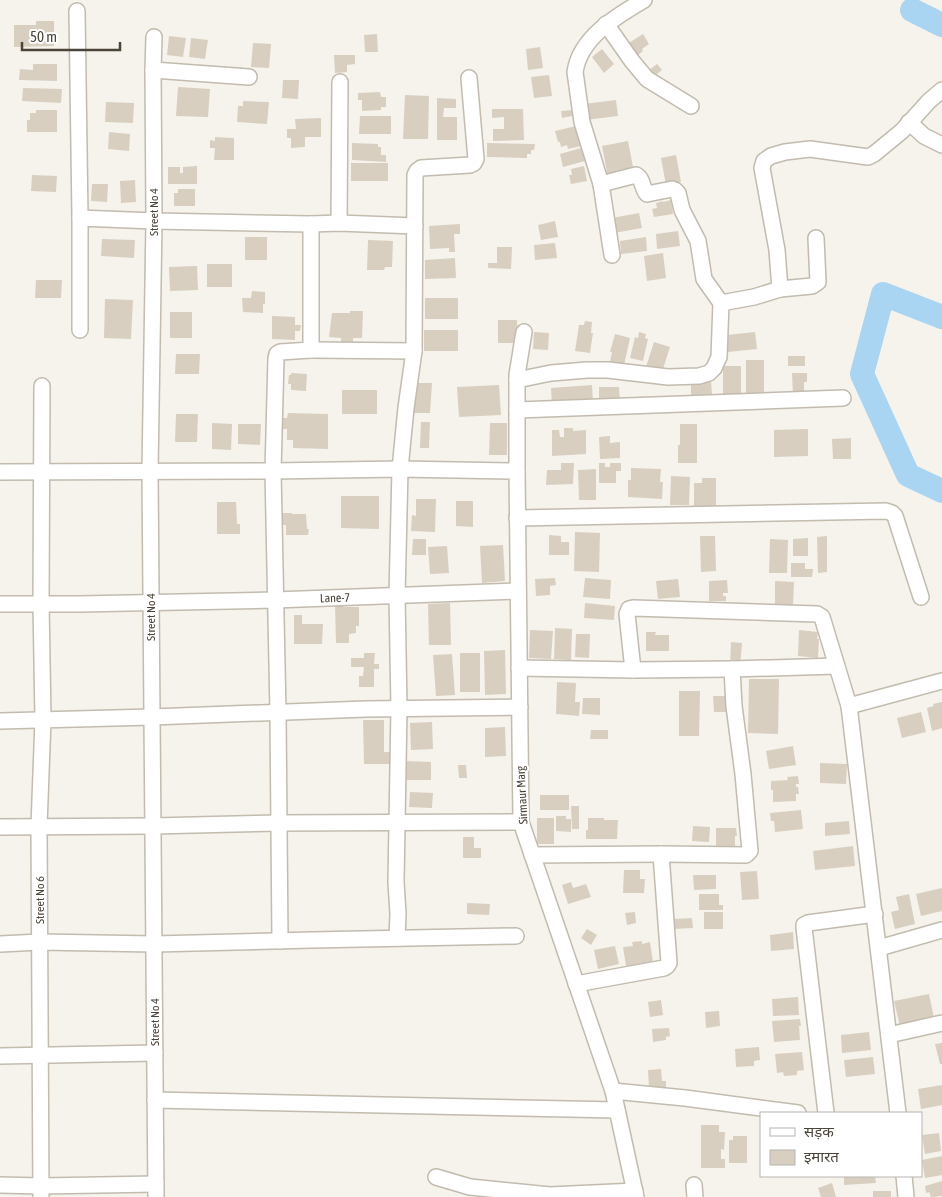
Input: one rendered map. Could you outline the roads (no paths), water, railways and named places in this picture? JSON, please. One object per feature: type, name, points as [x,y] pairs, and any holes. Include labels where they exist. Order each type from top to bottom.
[{"type":"street","points":[[612,255],[601,184],[582,122],[576,72],[578,59],[588,43],[606,24],[644,0]]},
{"type":"street","points":[[77,11],[80,330]]},
{"type":"street","points":[[606,24],[647,79],[691,106]]},
{"type":"street","name":"Street No 4","points":[[154,37],[154,221],[150,471],[156,1190]]},
{"type":"street","points":[[153,70],[249,76]]},
{"type":"street","points":[[397,938],[399,708],[397,596],[400,469],[414,351],[415,175],[421,168],[470,165],[474,163],[476,159],[469,78]]},
{"type":"street","points":[[339,223],[340,82]]},
{"type":"street","points":[[780,289],[777,250],[762,168],[764,161],[771,156],[785,152],[810,149],[868,157],[902,131],[929,101],[942,90]]},
{"type":"street","points":[[909,122],[927,138],[942,145]]},
{"type":"street","points":[[517,378],[587,370],[608,370],[668,377],[699,376],[709,373],[714,368],[719,357],[721,303],[704,279],[698,241],[682,210],[678,193],[672,189],[647,194],[644,191],[639,176],[636,175],[601,184]]},
{"type":"street","points":[[80,218],[415,226]]},
{"type":"street","points":[[310,350],[311,224]]},
{"type":"street","points":[[721,303],[754,297],[780,289],[812,286],[818,282],[816,238]]},
{"type":"street","name":"Sirmaur Marg","points":[[524,332],[517,378],[517,518],[522,822],[613,1091],[636,1194]]},
{"type":"street","points":[[280,941],[273,471],[277,354],[280,352],[310,350],[414,351]]},
{"type":"street","name":"Street No 6","points":[[41,1191],[42,386]]},
{"type":"street","points":[[517,410],[843,398]]},
{"type":"street","points":[[0,472],[517,470]]},
{"type":"street","points":[[517,518],[886,511],[895,516],[921,596]]},
{"type":"street","name":"Lane-7","points":[[0,604],[275,600],[518,591]]},
{"type":"street","points":[[633,670],[627,614],[629,609],[817,614],[822,618],[849,706],[889,1035],[894,1112]]},
{"type":"street","points":[[520,668],[633,670],[837,666]]},
{"type":"street","points":[[532,855],[746,855],[750,851],[734,706],[732,669]]},
{"type":"street","points":[[849,706],[942,681]]},
{"type":"street","points":[[0,721],[399,708],[520,707]]},
{"type":"street","points":[[0,826],[522,822]]},
{"type":"street","points":[[576,984],[667,966],[661,854]]},
{"type":"street","points":[[826,1112],[804,925],[875,914]]},
{"type":"street","points":[[878,948],[942,930]]},
{"type":"street","points":[[0,944],[40,942],[154,944],[516,936]]},
{"type":"street","points":[[889,1035],[942,1023]]},
{"type":"street","points":[[0,1056],[155,1052]]},
{"type":"street","points":[[613,1091],[685,1098],[790,1112]]},
{"type":"street","points":[[156,1100],[617,1110]]},
{"type":"street","points":[[436,1177],[470,1187],[550,1195],[636,1194]]},
{"type":"street","points":[[904,1177],[906,1197]]},
{"type":"street","points":[[0,1185],[41,1191],[156,1190]]},
{"type":"waterway","points":[[912,10],[942,25]]},
{"type":"waterway","points":[[942,317],[883,294],[862,374],[908,475],[942,491]]}]
